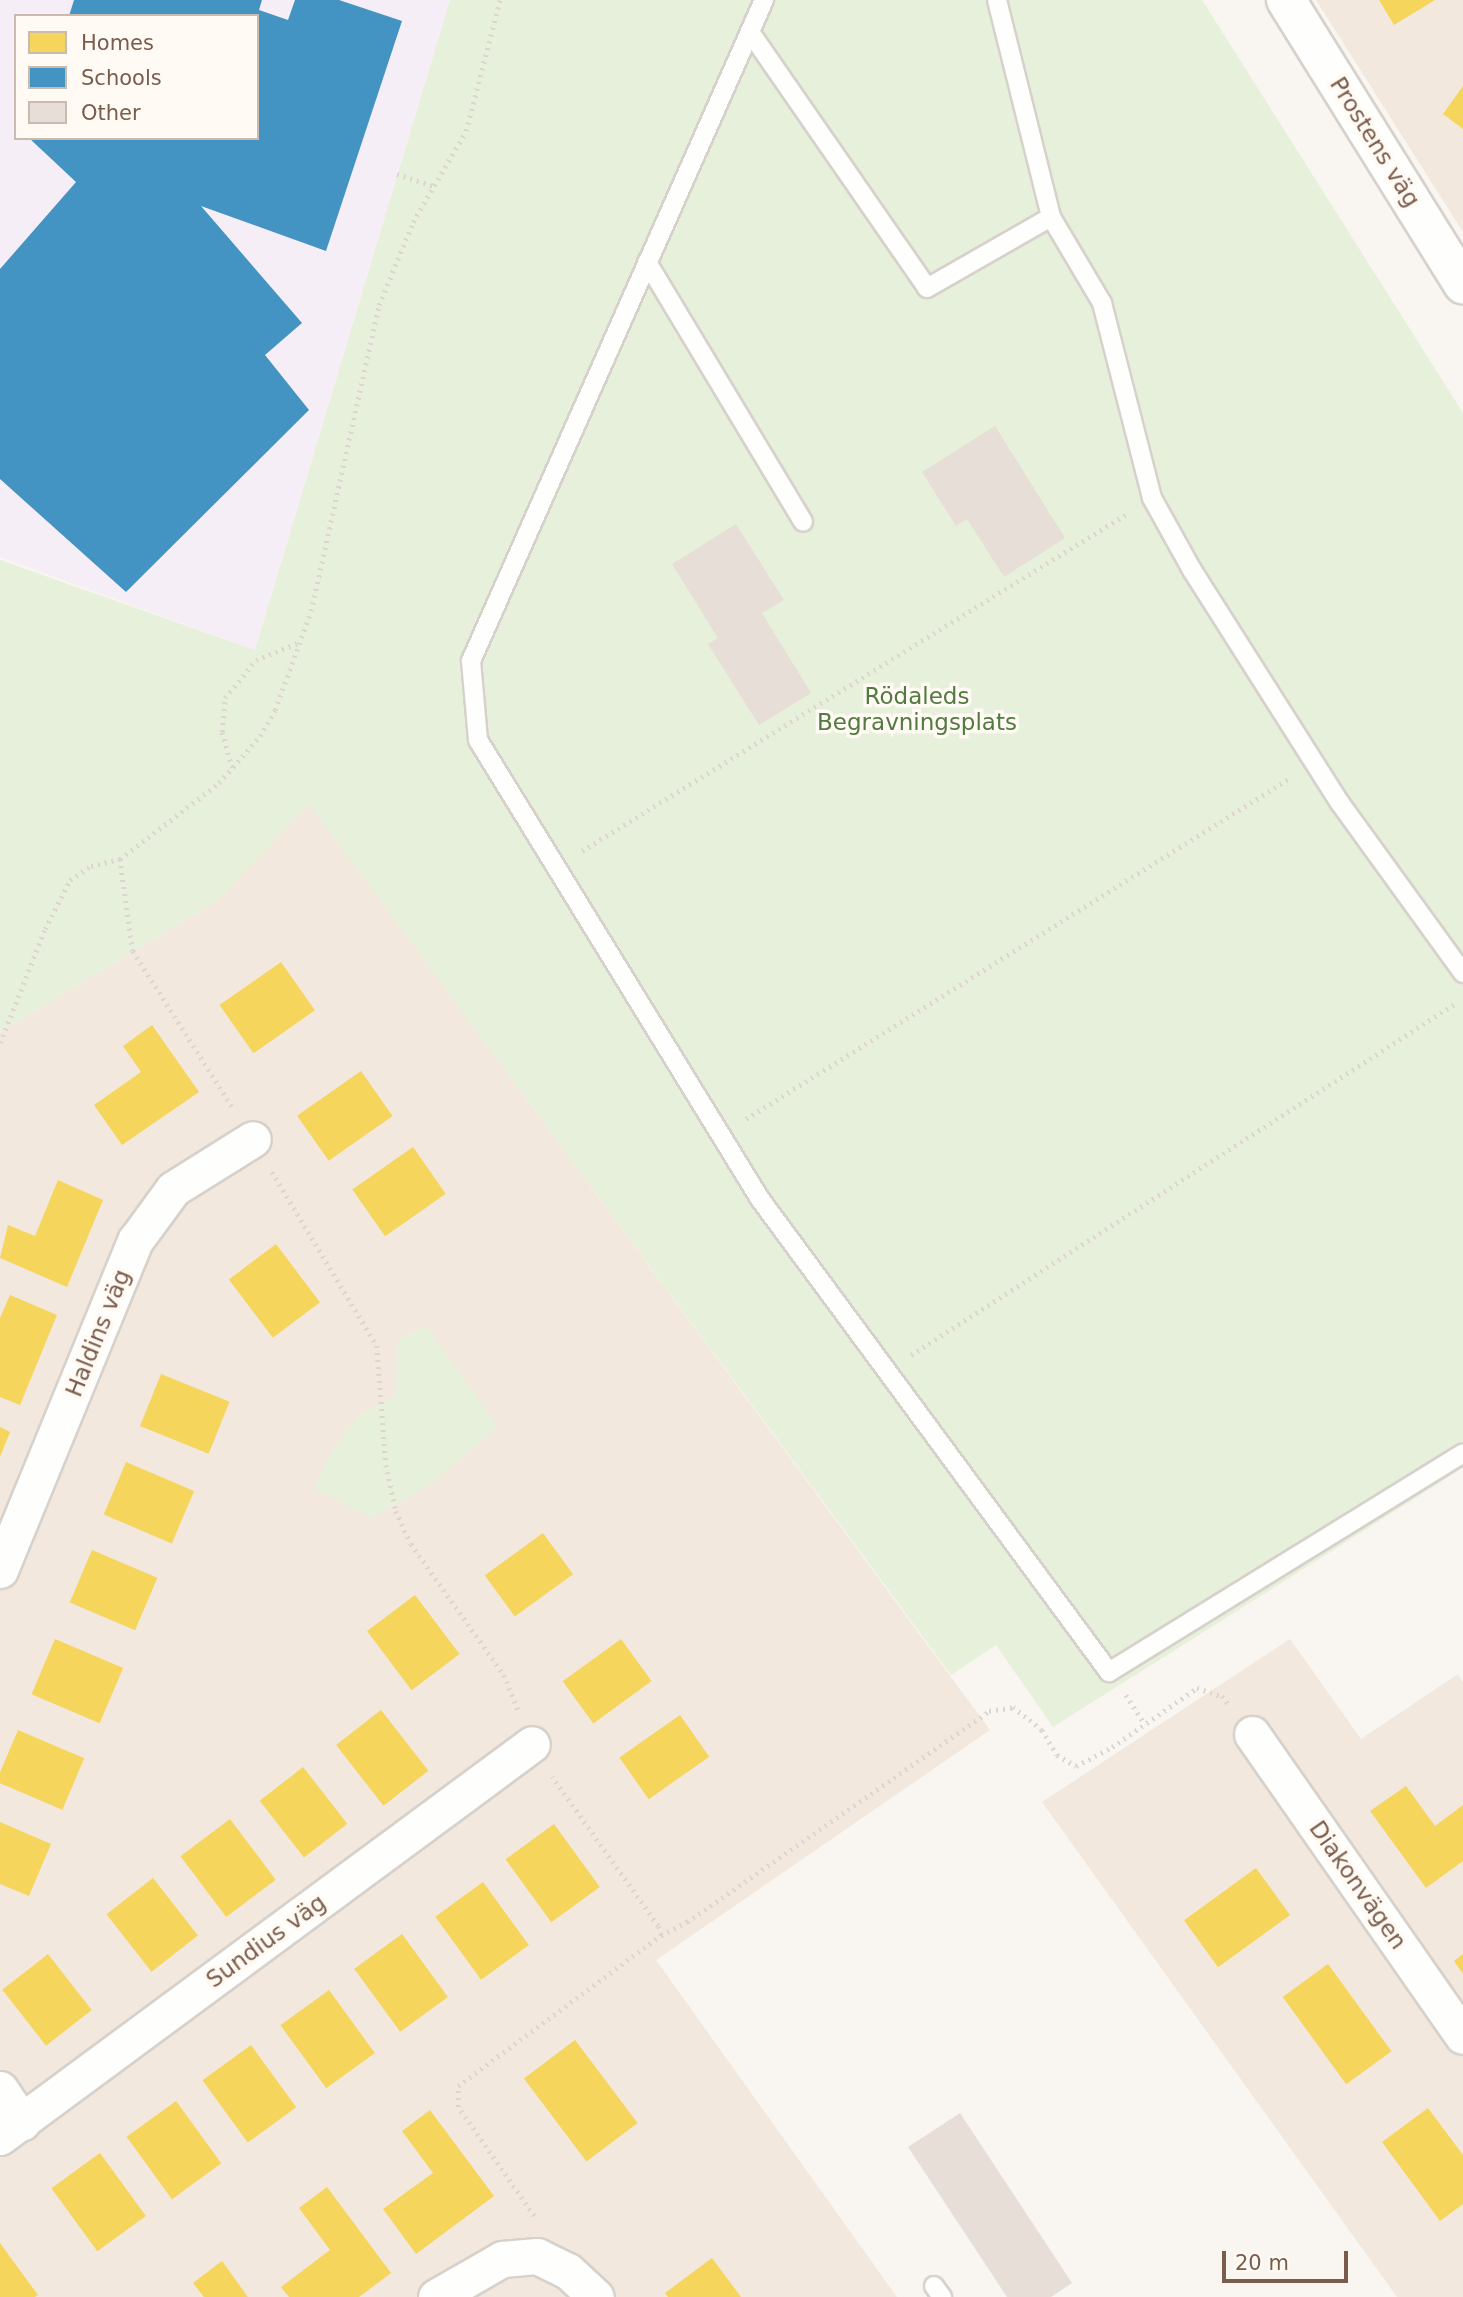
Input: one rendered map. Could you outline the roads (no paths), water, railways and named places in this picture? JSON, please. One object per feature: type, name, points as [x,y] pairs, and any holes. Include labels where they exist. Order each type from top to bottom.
[{"type":"street","name":"Prostens väg","points":[[1286,0],[1463,284]]},
{"type":"street","name":"Haldins väg","points":[[0,1570],[135,1241],[173,1189],[253,1139]]},
{"type":"street","name":"Diakonvägen","points":[[1252,1734],[1463,2036]]},
{"type":"street","name":"Sundius väg","points":[[11,2129],[532,1745]]},
{"type":"street","points":[[0,2089],[11,2129]]},
{"type":"street","points":[[436,2297],[502,2259],[537,2256],[568,2271],[596,2297]]},
{"type":"lane","points":[[764,0],[471,661],[478,740],[760,1199],[1109,1672],[1463,1453]]},
{"type":"lane","points":[[997,0],[1051,217],[1102,303],[1152,498],[1192,570],[1315,762],[1463,973]]},
{"type":"lane","points":[[750,32],[927,288],[1051,217]]},
{"type":"lane","points":[[647,262],[803,522]]},
{"type":"park label","name":"Rödaleds Begravningsplats","points":[[917,709]]}]
